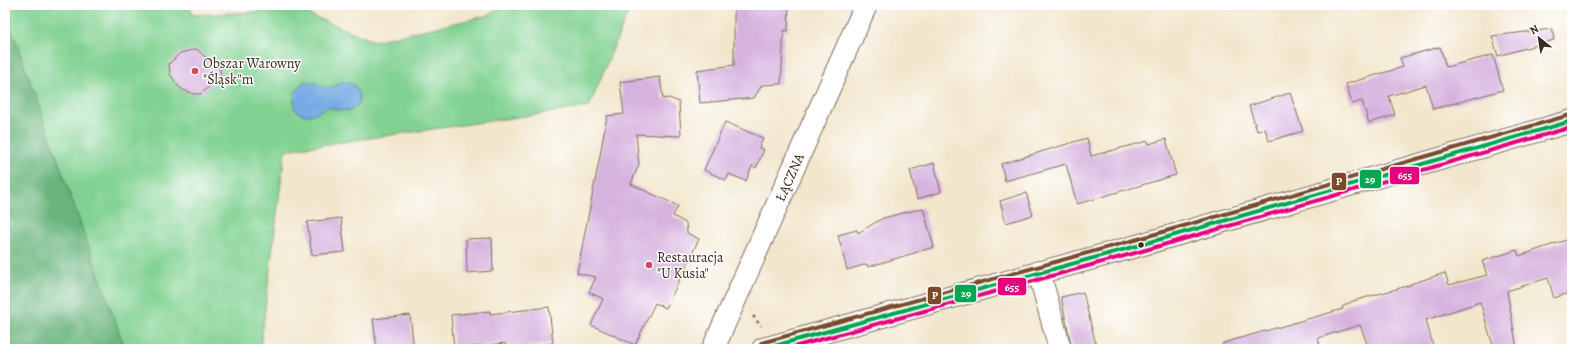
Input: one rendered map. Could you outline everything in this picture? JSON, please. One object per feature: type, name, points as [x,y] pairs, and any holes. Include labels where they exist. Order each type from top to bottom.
[{"type":"street","name":"ŁĄCZNA","points":[[713,349],[866,5]]},
{"type":"street","points":[[763,349],[1572,121]]},
{"type":"street","points":[[1038,272],[1060,349]]},
{"type":"path","points":[[751,313],[761,327],[764,326]]},
{"type":"green space","points":[[5,5],[190,5],[192,15],[298,10],[374,41],[486,16],[506,5],[631,5],[589,107],[285,150],[260,349],[125,349],[12,31],[5,31]]},
{"type":"green space","points":[[5,31],[12,31],[125,349],[5,349]]},
{"type":"water","points":[[343,81],[354,85],[359,94],[359,104],[350,111],[337,110],[329,107],[311,115],[307,115],[294,108],[295,94],[304,82],[314,82],[325,88],[335,86]]},
{"type":"building","points":[[734,5],[789,5],[788,31],[784,30],[781,84],[762,85],[754,98],[700,103],[697,70],[734,65]]},
{"type":"building","points":[[1552,29],[1554,40],[1498,56],[1492,36]]},
{"type":"building","points":[[1440,47],[1446,67],[1493,55],[1503,90],[1433,109],[1426,85],[1389,96],[1395,115],[1369,123],[1362,101],[1352,104],[1346,84],[1403,67],[1400,58]]},
{"type":"building","name":"Obszar Warowny \"Śląsk\"m","points":[[197,49],[204,56],[217,63],[221,76],[201,94],[194,94],[183,90],[178,86],[170,74],[169,64],[180,53]]},
{"type":"building","points":[[660,77],[663,99],[669,98],[679,102],[681,136],[636,134],[639,164],[631,184],[678,206],[673,216],[686,223],[687,233],[699,239],[666,308],[655,303],[635,345],[591,325],[603,299],[589,292],[596,277],[577,273],[607,116],[624,114],[620,82]]},
{"type":"building","points":[[1290,93],[1303,131],[1269,141],[1265,129],[1257,131],[1249,106]]},
{"type":"building","points":[[725,122],[763,138],[759,148],[764,150],[756,168],[752,166],[746,181],[729,174],[726,180],[704,170]]},
{"type":"building","points":[[1087,138],[1091,156],[1148,141],[1149,144],[1166,139],[1176,175],[1077,204],[1066,164],[1005,181],[1001,164]]},
{"type":"building","points":[[934,163],[941,192],[917,199],[910,170]]},
{"type":"building","points":[[1026,193],[1033,215],[1006,223],[1000,201]]},
{"type":"building","points":[[923,208],[934,247],[868,267],[867,264],[847,270],[838,235],[857,230],[858,233],[883,218]]},
{"type":"building","points":[[341,218],[345,252],[312,255],[307,222]]},
{"type":"building","points":[[492,238],[493,271],[467,273],[466,239]]},
{"type":"building","points":[[1572,238],[1572,292],[1554,298],[1548,278],[1507,291],[1517,349],[1494,349],[1480,302],[1426,320],[1434,349],[1369,349],[1360,325],[1318,338],[1321,349],[1223,349],[1223,343],[1343,309],[1342,307],[1353,301],[1411,285],[1410,284],[1445,273],[1449,285],[1487,275],[1482,261],[1517,250],[1519,256]]},
{"type":"building","points":[[1083,292],[1097,349],[1072,349],[1061,297]]},
{"type":"building","points":[[549,307],[553,343],[508,349],[506,349],[505,343],[454,349],[451,315],[490,311],[490,314]]},
{"type":"building","points":[[410,315],[414,349],[377,349],[373,319]]},
{"type":"transit line","name":"P","points":[[761,343],[1131,241],[1570,115]]},
{"type":"transit line","name":"29","points":[[763,349],[1133,247],[1572,121]]},
{"type":"transit line","name":"655","points":[[786,349],[1135,253],[1572,127]]},
{"type":"place","name":"Obszar Warowny \"Śląsk\"m","points":[[195,71]]},
{"type":"place","name":"Restauracja \"U Kusia\"","points":[[649,265]]}]
